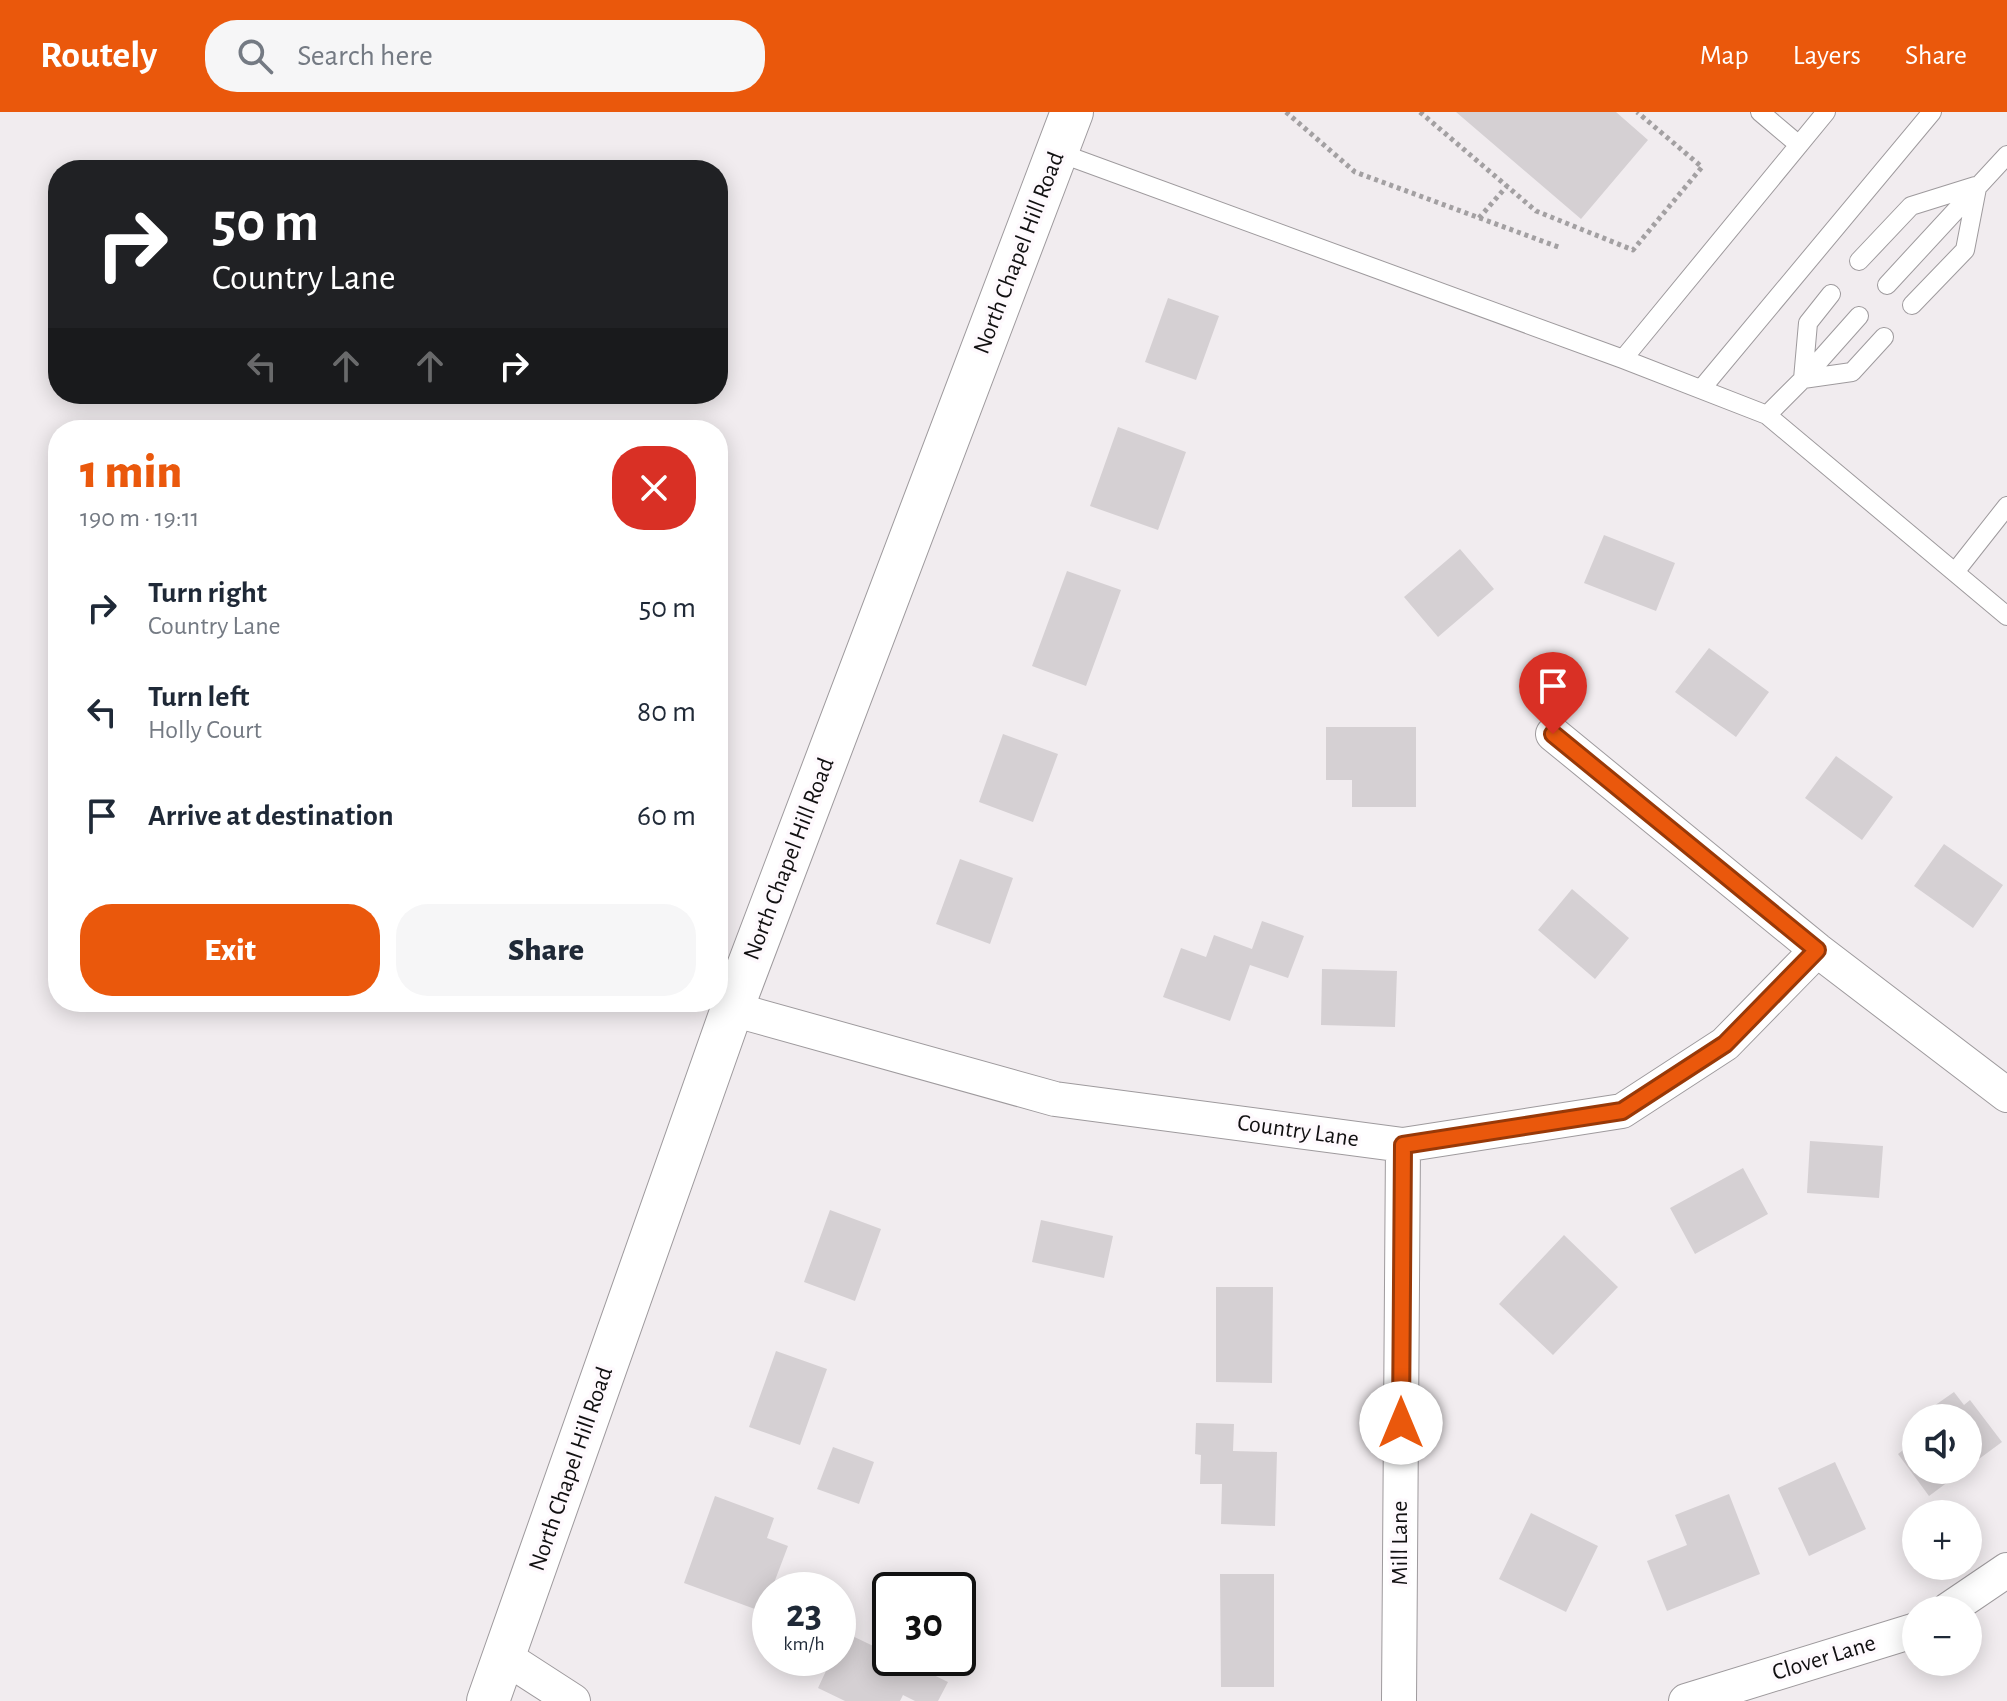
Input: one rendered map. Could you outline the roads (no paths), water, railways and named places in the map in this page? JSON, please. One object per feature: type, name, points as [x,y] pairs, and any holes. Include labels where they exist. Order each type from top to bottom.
[{"type":"street","name":"North Chapel Hill Road","points":[[488,1701],[732,1009],[1072,112]]},
{"type":"street","points":[[1553,734],[1817,950],[2007,1095]]},
{"type":"street","name":"Country Lane","points":[[732,1009],[1055,1099],[1403,1145],[1622,1111],[1725,1044],[1817,950]]},
{"type":"street","name":"Mill Lane","points":[[1399,1701],[1403,1145]]},
{"type":"street","points":[[1969,1596],[2007,1570]]},
{"type":"street","name":"Clover Lane","points":[[1686,1701],[1902,1634]]},
{"type":"street","points":[[505,1657],[573,1701]]},
{"type":"lane","points":[[1760,112],[1799,145]]},
{"type":"lane","points":[[1623,359],[1826,112]]},
{"type":"lane","points":[[1702,388],[1932,112]]},
{"type":"lane","points":[[1057,152],[1702,388],[1767,415],[2007,616]]},
{"type":"lane","points":[[1887,285],[2007,155]]},
{"type":"lane","points":[[1859,261],[1911,206],[1978,185]]},
{"type":"lane","points":[[1912,305],[1965,250],[1978,185]]},
{"type":"lane","points":[[1803,379],[1808,323],[1831,294]]},
{"type":"lane","points":[[1767,415],[1859,316]]},
{"type":"lane","points":[[1803,379],[1852,372],[1884,337]]},
{"type":"lane","points":[[1955,572],[2007,506]]}]
